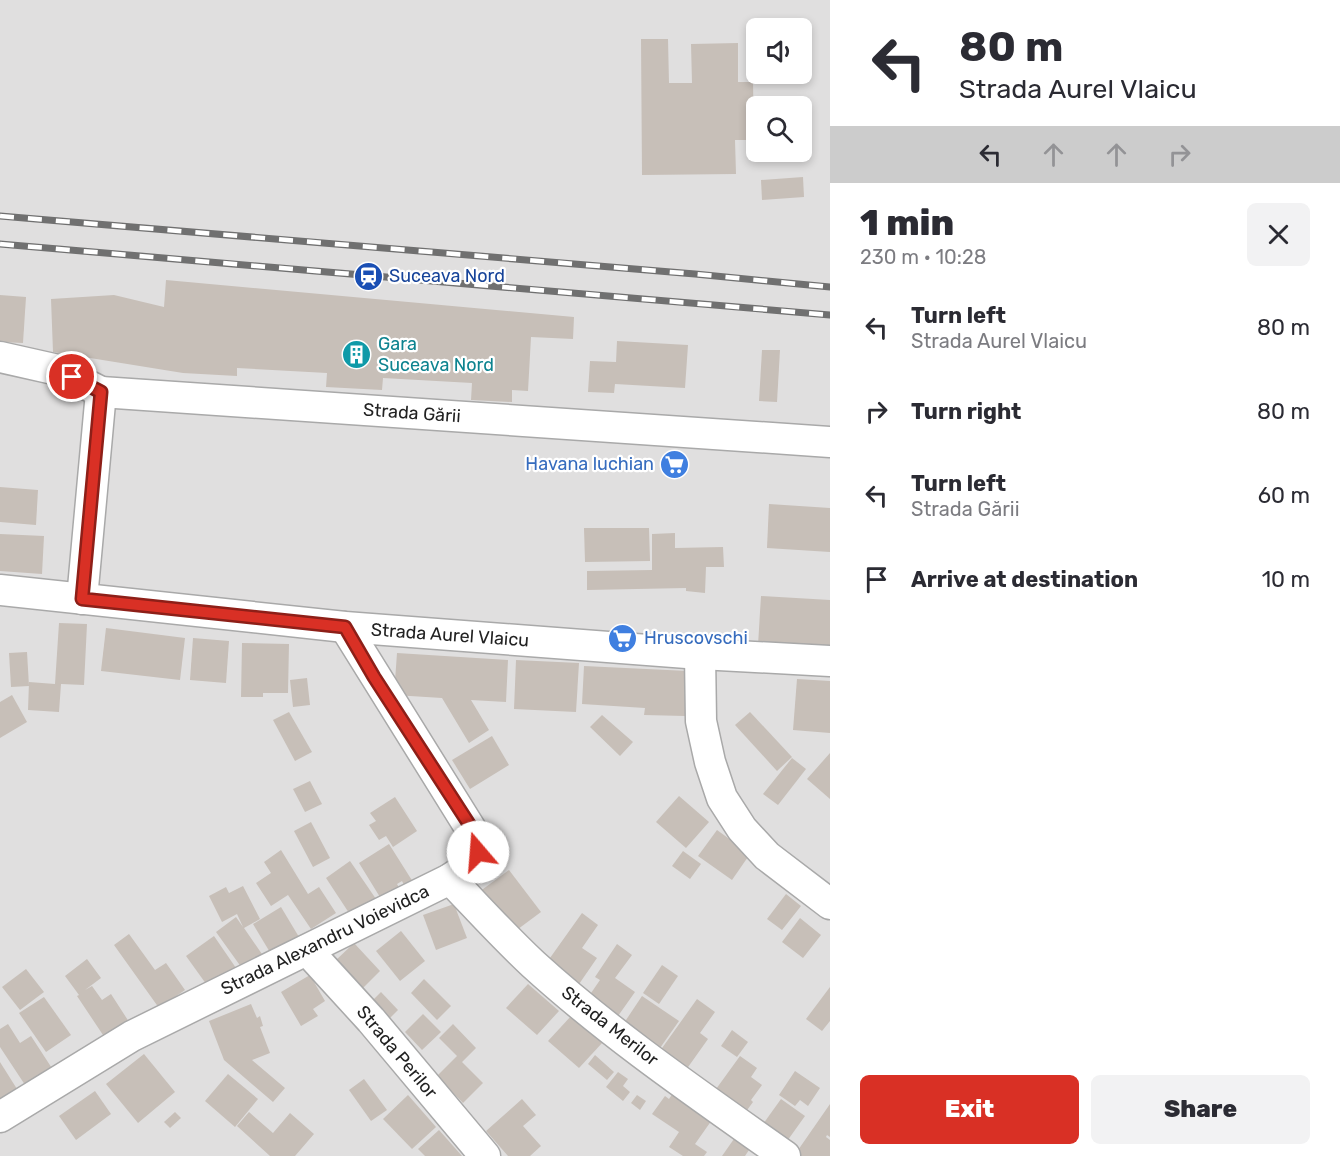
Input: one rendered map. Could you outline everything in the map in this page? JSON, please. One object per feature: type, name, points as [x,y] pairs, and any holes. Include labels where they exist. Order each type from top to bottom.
[{"type":"street","name":"Strada Gării","points":[[0,357],[58,369],[101,392],[830,442]]},
{"type":"street","points":[[82,599],[101,392]]},
{"type":"street","name":"Strada Aurel Vlaicu","points":[[0,590],[345,627],[700,654],[830,661]]},
{"type":"street","name":"Strada Alexandru Voievidca","points":[[0,1117],[132,1036],[450,879],[474,862],[478,852],[477,839],[345,627]]},
{"type":"street","points":[[700,654],[701,721],[710,762],[722,798],[742,829],[767,856],[830,904]]},
{"type":"street","name":"Strada Merilor","points":[[450,879],[532,963],[574,999],[685,1085],[784,1156]]},
{"type":"street","name":"Strada Perilor","points":[[307,950],[371,1020],[485,1156]]},
{"type":"shaded area","points":[[0,0],[830,0],[830,1156],[0,1156]]},
{"type":"building","points":[[641,39],[668,39],[669,83],[692,83],[691,44],[738,43],[738,82],[753,84],[753,96],[746,96],[746,140],[735,140],[736,174],[642,175]]},
{"type":"building","points":[[803,177],[804,197],[762,200],[761,180]]},
{"type":"building","name":"Gara Suceava Nord","points":[[166,280],[574,317],[573,339],[531,337],[528,391],[512,390],[512,402],[471,400],[472,383],[383,378],[382,390],[326,387],[327,373],[237,368],[237,376],[183,373],[53,352],[51,299],[114,295],[164,307]]},
{"type":"building","points":[[0,295],[26,297],[23,343],[0,342]]},
{"type":"building","points":[[617,341],[688,345],[685,388],[615,384],[614,393],[588,392],[590,361],[616,362]]},
{"type":"building","points":[[762,350],[780,350],[777,402],[759,401]]},
{"type":"building","points":[[0,487],[38,490],[36,525],[0,522]]},
{"type":"building","points":[[769,504],[830,508],[830,552],[767,548]]},
{"type":"building","points":[[584,528],[649,528],[650,561],[585,562]]},
{"type":"building","points":[[675,533],[675,548],[723,547],[724,567],[706,567],[705,593],[686,591],[686,588],[587,590],[587,571],[652,570],[652,534]]},
{"type":"building","points":[[0,534],[44,536],[42,574],[0,571]]},
{"type":"building","points":[[761,596],[830,600],[830,649],[758,645]]},
{"type":"building","points":[[59,623],[87,624],[84,685],[61,684],[59,712],[28,710],[29,682],[55,684]]},
{"type":"building","points":[[106,628],[185,638],[180,680],[101,671]]},
{"type":"building","points":[[193,638],[229,641],[226,683],[190,680]]},
{"type":"building","points":[[242,643],[289,644],[288,693],[263,693],[263,697],[241,697]]},
{"type":"building","points":[[27,652],[29,686],[11,687],[9,653]]},
{"type":"building","points":[[397,653],[508,660],[506,702],[471,700],[489,730],[469,743],[442,698],[394,695]]},
{"type":"building","points":[[516,660],[579,663],[576,712],[514,709]]},
{"type":"building","points":[[584,666],[688,671],[685,716],[644,715],[645,708],[582,704]]},
{"type":"building","points":[[307,678],[310,705],[293,707],[290,680]]},
{"type":"building","points":[[797,679],[830,681],[830,733],[793,730]]},
{"type":"building","points":[[12,695],[27,722],[0,738],[0,702]]},
{"type":"building","points":[[289,712],[312,752],[295,761],[273,720]]},
{"type":"building","points":[[750,712],[792,757],[777,771],[735,725]]},
{"type":"building","points":[[602,715],[633,742],[620,756],[590,727]]},
{"type":"building","points":[[492,736],[509,765],[470,789],[452,760]]},
{"type":"building","points":[[830,753],[830,799],[807,779]]},
{"type":"building","points":[[792,758],[806,769],[778,805],[763,794]]},
{"type":"building","points":[[310,781],[322,804],[305,812],[293,789]]},
{"type":"building","points":[[679,796],[709,822],[686,848],[656,822]]},
{"type":"building","points":[[395,797],[417,831],[393,847],[386,836],[379,840],[369,825],[376,821],[370,813]]},
{"type":"building","points":[[311,822],[330,858],[313,867],[294,831]]},
{"type":"building","points":[[717,830],[750,854],[732,880],[698,856]]},
{"type":"building","points":[[389,844],[413,882],[405,887],[402,881],[397,884],[401,891],[383,902],[359,863]]},
{"type":"building","points":[[281,850],[308,894],[319,887],[336,913],[311,929],[288,895],[271,906],[256,883],[271,873],[264,862]]},
{"type":"building","points":[[683,851],[701,864],[690,879],[672,866]]},
{"type":"building","points":[[350,861],[376,899],[351,916],[326,878]]},
{"type":"building","points":[[509,870],[541,912],[510,935],[479,892]]},
{"type":"building","points":[[243,886],[260,919],[244,928],[264,957],[244,971],[216,932],[236,917],[243,927],[237,914],[222,922],[209,896],[226,887],[229,893]]},
{"type":"building","points":[[786,894],[801,906],[782,930],[767,919]]},
{"type":"building","points":[[454,904],[467,938],[436,950],[423,915]]},
{"type":"building","points":[[281,907],[299,937],[271,954],[253,924]]},
{"type":"building","points":[[582,913],[598,925],[582,948],[597,958],[577,987],[545,965]]},
{"type":"building","points":[[800,918],[821,935],[803,958],[782,942]]},
{"type":"building","points":[[401,931],[425,961],[400,981],[376,951]]},
{"type":"building","points":[[129,934],[155,970],[166,963],[185,990],[159,1008],[114,945]]},
{"type":"building","points":[[214,936],[236,968],[209,988],[186,956]]},
{"type":"building","points":[[354,943],[380,971],[361,990],[334,962]]},
{"type":"building","points":[[617,944],[632,955],[615,978],[635,992],[618,1016],[589,996],[600,980],[595,977]]},
{"type":"building","points":[[87,959],[101,978],[85,990],[92,986],[102,1000],[111,994],[131,1025],[107,1041],[65,976]]},
{"type":"building","points":[[662,965],[678,976],[659,1004],[643,993]]},
{"type":"building","points":[[26,969],[44,992],[20,1010],[2,987]]},
{"type":"building","points":[[310,975],[325,1001],[313,1009],[318,1016],[301,1026],[281,992]]},
{"type":"building","points":[[424,979],[451,1006],[437,1020],[411,993]]},
{"type":"building","points":[[528,984],[559,1011],[537,1035],[506,1008]]},
{"type":"building","points":[[830,987],[830,1021],[822,1031],[806,1019]]},
{"type":"building","points":[[381,992],[398,1010],[385,1023],[368,1005]]},
{"type":"building","points":[[642,996],[679,1021],[660,1048],[624,1023]]},
{"type":"building","points":[[44,997],[71,1035],[46,1052],[19,1013]]},
{"type":"building","points":[[697,999],[715,1012],[700,1033],[708,1039],[681,1077],[655,1058]]},
{"type":"building","points":[[251,1004],[257,1018],[260,1016],[263,1026],[260,1027],[270,1053],[252,1060],[285,1088],[273,1102],[224,1060],[209,1021]]},
{"type":"building","points":[[423,1014],[441,1032],[422,1050],[405,1032]]},
{"type":"building","points":[[572,1015],[603,1042],[579,1068],[548,1041]]},
{"type":"building","points":[[8,1024],[20,1043],[31,1036],[57,1076],[31,1094],[0,1047],[0,1029]]},
{"type":"building","points":[[453,1024],[476,1048],[462,1062],[483,1083],[463,1103],[437,1076],[457,1056],[439,1038]]},
{"type":"building","points":[[732,1030],[748,1042],[737,1057],[721,1046]]},
{"type":"building","points":[[144,1054],[175,1092],[138,1123],[106,1084]]},
{"type":"building","points":[[595,1055],[614,1072],[607,1080],[588,1064]]},
{"type":"building","points":[[740,1056],[757,1068],[751,1077],[762,1085],[742,1117],[711,1096]]},
{"type":"building","points":[[0,1062],[17,1089],[0,1099]]},
{"type":"building","points":[[795,1071],[820,1088],[808,1106],[800,1100],[795,1106],[779,1095]]},
{"type":"building","points":[[618,1072],[628,1079],[623,1086],[630,1092],[623,1101],[606,1087]]},
{"type":"building","points":[[228,1074],[258,1099],[235,1127],[205,1101]]},
{"type":"building","points":[[364,1079],[387,1110],[371,1121],[349,1090]]},
{"type":"building","points":[[675,1090],[714,1117],[695,1144],[707,1152],[704,1156],[683,1156],[669,1147],[679,1132],[652,1114],[665,1096],[669,1099]]},
{"type":"building","points":[[95,1091],[111,1114],[76,1140],[59,1116]]},
{"type":"building","points":[[408,1095],[436,1127],[412,1149],[383,1119]]},
{"type":"building","points":[[637,1095],[646,1101],[640,1110],[631,1103]]},
{"type":"building","points":[[522,1099],[536,1115],[523,1126],[541,1146],[530,1156],[508,1156],[486,1131]]},
{"type":"building","points":[[781,1099],[805,1116],[785,1144],[761,1127]]},
{"type":"building","points":[[830,1104],[830,1137],[827,1135],[826,1137],[830,1140],[830,1156],[801,1156],[796,1153]]},
{"type":"building","points":[[175,1112],[181,1118],[170,1128],[164,1122]]},
{"type":"building","points":[[249,1112],[273,1133],[290,1113],[314,1134],[295,1156],[270,1156],[237,1126]]},
{"type":"building","points":[[439,1130],[462,1156],[425,1156],[418,1149]]},
{"type":"building","points":[[736,1136],[751,1147],[745,1156],[722,1156]]},
{"type":"railway","points":[[0,216],[830,287]]},
{"type":"railway","points":[[0,244],[830,315]]},
{"type":"place","name":"Suceava Nord","points":[[368,276]]},
{"type":"place","name":"Gara Suceava Nord","points":[[357,354]]},
{"type":"place","name":"Havana luchian","points":[[675,464]]},
{"type":"place","name":"Hruscovschi","points":[[623,638]]},
{"type":"route","points":[[72,377],[101,392],[82,599],[345,627],[374,677],[469,824],[477,839],[478,852]]}]
